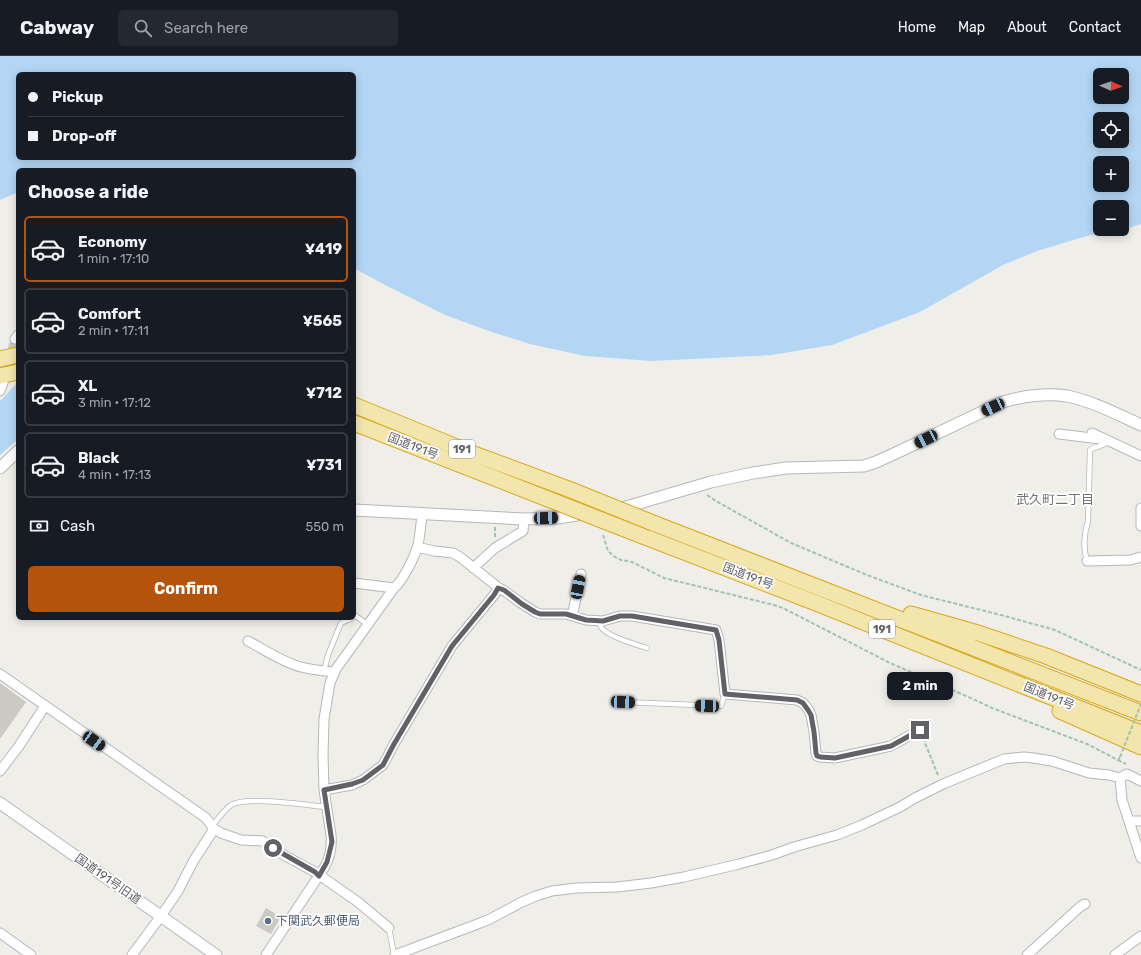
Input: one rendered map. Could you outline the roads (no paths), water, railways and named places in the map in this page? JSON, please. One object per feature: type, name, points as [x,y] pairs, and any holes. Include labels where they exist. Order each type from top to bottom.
[{"type":"highway","points":[[0,358],[16,355]]},
{"type":"highway","name":"国道191号","points":[[356,406],[474,454],[571,490],[1141,713]]},
{"type":"highway","name":"国道191号","points":[[356,424],[548,500],[816,602],[1141,733]]},
{"type":"highway","points":[[820,588],[978,633],[1046,656],[1141,694]]},
{"type":"highway","points":[[1028,688],[1048,706],[1141,747]]},
{"type":"street","points":[[356,510],[524,519],[558,518],[626,506],[711,482],[753,473],[779,469],[864,466],[898,452],[990,408],[1016,398],[1054,395],[1068,396],[1109,410],[1141,425]]},
{"type":"street","points":[[1092,433],[1141,456]]},
{"type":"street","points":[[1059,434],[1107,440]]},
{"type":"street","points":[[0,468],[16,453]]},
{"type":"street","points":[[1141,508],[1141,526]]},
{"type":"street","points":[[266,955],[319,876],[327,862],[332,842],[324,790],[323,755],[324,719],[330,683],[346,654],[407,571],[418,547],[422,514]]},
{"type":"street","points":[[473,568],[496,548],[523,532],[524,519]]},
{"type":"street","points":[[418,547],[452,553],[460,557],[498,588],[507,592],[535,612],[545,614],[566,614],[586,620],[600,621],[620,616],[632,616],[716,630],[719,640],[725,694],[797,700],[803,703],[811,715],[817,756],[835,758],[891,746],[920,730]]},
{"type":"street","points":[[1087,562],[1130,560],[1141,557]]},
{"type":"street","points":[[572,615],[581,574]]},
{"type":"street","points":[[356,584],[394,588]]},
{"type":"street","points":[[324,790],[363,780],[383,765],[452,646],[494,595],[498,588]]},
{"type":"street","points":[[248,641],[283,660],[300,667],[335,672]]},
{"type":"street","points":[[0,674],[206,818],[213,827],[221,833],[241,840],[263,841],[282,854],[315,872],[358,902],[389,928]]},
{"type":"street","points":[[0,771],[19,746],[45,706]]},
{"type":"street","points":[[395,955],[480,923],[522,902],[552,891],[651,883],[684,877],[772,855],[837,835],[900,807],[943,784],[1004,760],[1024,758],[1048,760],[1089,773],[1109,774],[1120,778],[1127,774],[1141,781]]},
{"type":"street","points":[[1120,778],[1122,800],[1141,858]]},
{"type":"street","name":"国道191号旧道","points":[[0,803],[216,955]]},
{"type":"street","points":[[1130,821],[1141,821]]},
{"type":"street","points":[[132,955],[178,891],[213,827]]},
{"type":"street","points":[[1027,955],[1085,904]]},
{"type":"street","points":[[0,934],[32,955]]},
{"type":"street","points":[[1115,955],[1141,936]]},
{"type":"lane","points":[[1087,562],[1085,555],[1085,530],[1088,521],[1090,450],[1104,446],[1107,440]]},
{"type":"lane","points":[[356,616],[368,625]]},
{"type":"lane","points":[[324,671],[328,655],[341,623],[347,620]]},
{"type":"lane","points":[[600,621],[602,628],[607,632],[647,648]]},
{"type":"lane","points":[[623,702],[721,706],[725,694]]},
{"type":"lane","points":[[213,827],[230,806],[238,802],[261,801],[326,807]]},
{"type":"lane","points":[[389,928],[395,955]]},
{"type":"water","points":[[0,56],[1141,56],[1141,224],[1129,228],[1129,200],[1093,200],[1093,235],[1037,251],[1003,265],[920,312],[832,345],[772,355],[651,361],[585,356],[530,344],[445,315],[356,269],[356,168],[16,168],[16,193],[0,200]]},
{"type":"water","points":[[16,384],[16,441],[0,455],[0,401]]},
{"type":"tunnel","points":[[4,378],[15,339]]},
{"type":"place","name":"下関武久郵便局","points":[[268,921]]},
{"type":"district","name":"武久町二丁目","points":[[1055,499]]}]
